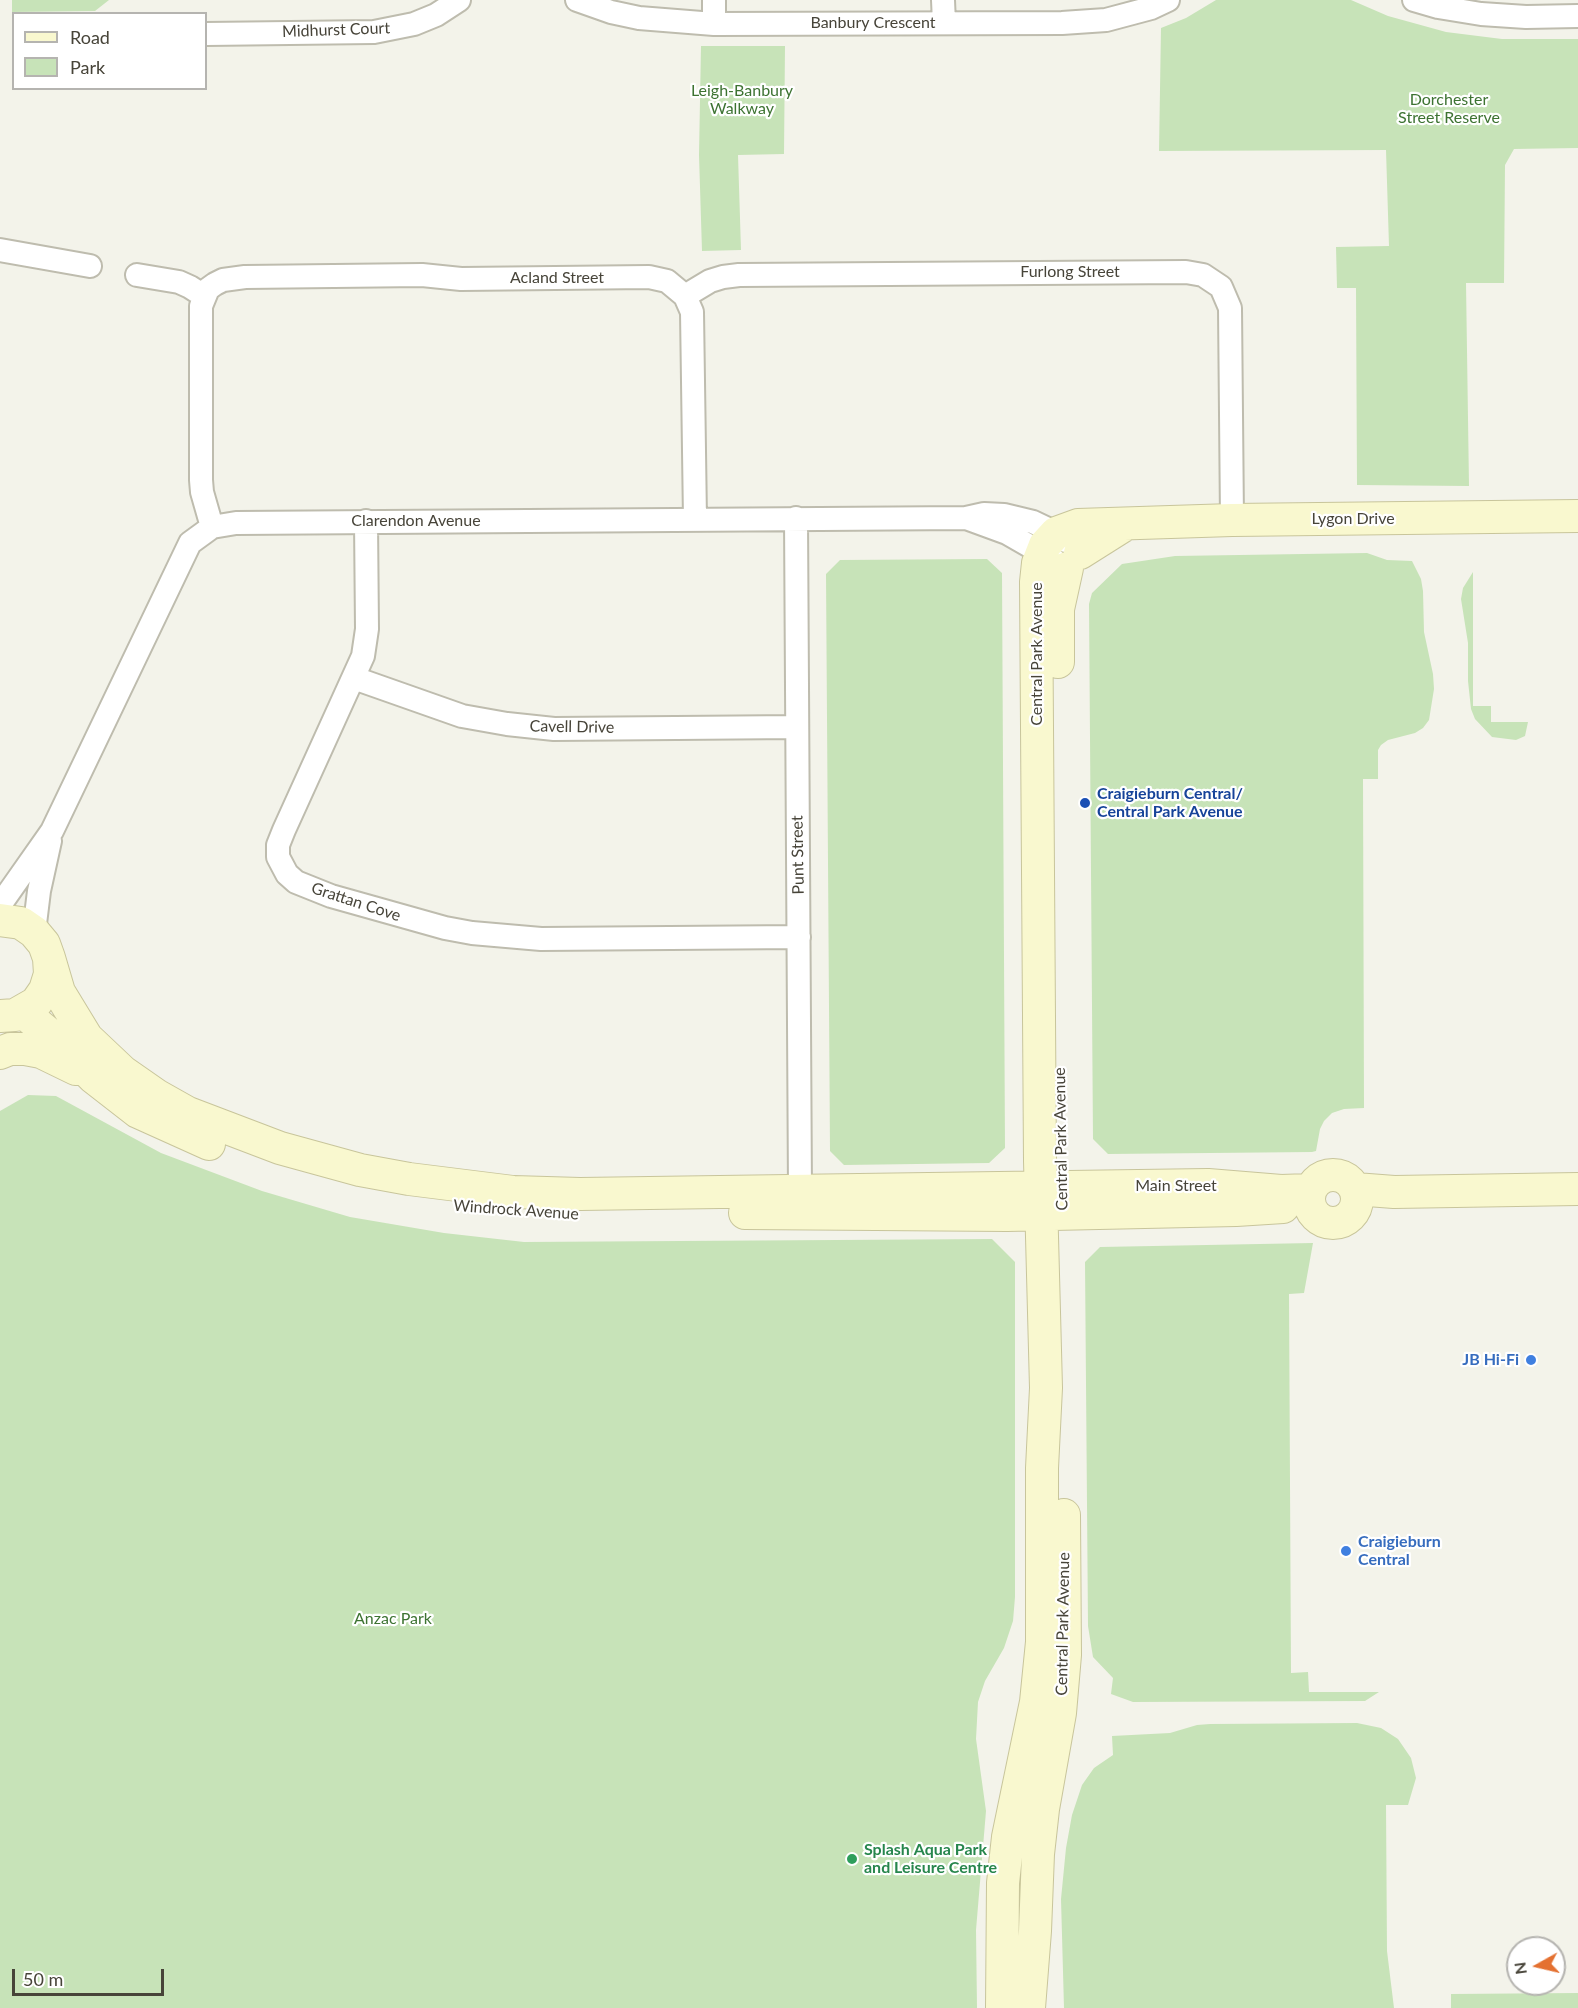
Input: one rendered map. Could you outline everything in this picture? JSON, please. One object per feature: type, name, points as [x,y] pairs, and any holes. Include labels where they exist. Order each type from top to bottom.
[{"type":"street","name":"Midhurst Court","points":[[207,34],[374,32],[414,24],[436,15],[459,0]]},
{"type":"street","name":"Banbury Crescent","points":[[577,0],[611,12],[639,18],[714,24],[1106,20],[1151,8],[1168,0]]},
{"type":"street","points":[[714,0],[714,24]]},
{"type":"street","points":[[943,0],[944,23]]},
{"type":"street","points":[[1414,0],[1438,7],[1481,14],[1526,17],[1578,16]]},
{"type":"street","points":[[0,250],[90,266]]},
{"type":"street","name":"Furlong Street","points":[[685,296],[710,281],[739,275],[1186,272],[1203,275],[1221,287],[1230,308],[1232,520]]},
{"type":"street","points":[[0,906],[52,831],[190,543],[212,527],[201,480],[200,319],[204,296],[190,286],[179,282],[137,275]]},
{"type":"street","name":"Acland Street","points":[[204,296],[215,284],[232,278],[422,275],[461,279],[649,277],[667,281],[685,296]]},
{"type":"street","points":[[685,296],[690,303],[693,319],[695,520]]},
{"type":"street","name":"Lygon Drive","points":[[1061,552],[1078,525],[1232,520],[1578,516]]},
{"type":"street","name":"Punt Street","points":[[796,518],[800,1202]]},
{"type":"street","name":"Clarendon Avenue","points":[[212,527],[236,523],[366,521],[966,518],[1061,552]]},
{"type":"street","name":"Grattan Cove","points":[[366,521],[367,629],[363,656],[278,845],[278,857],[282,866],[296,882],[331,896],[392,914],[445,928],[493,935],[582,939],[799,938]]},
{"type":"street","name":"Central Park Avenue","points":[[1002,2008],[1003,1882],[1007,1848],[1034,1711],[1042,1642],[1042,1468],[1051,1200],[1058,609],[1061,552]]},
{"type":"street","name":"Cavell Drive","points":[[354,678],[462,716],[507,724],[554,729],[797,727]]},
{"type":"street","points":[[0,920],[21,923],[34,932],[39,891],[52,831]]},
{"type":"street","name":"Windrock Avenue","points":[[34,932],[44,944],[59,992],[69,1010],[87,1038],[123,1072],[156,1095],[188,1113],[280,1148],[360,1170],[409,1179],[513,1192],[706,1193],[800,1202]]},
{"type":"street","points":[[10,1020],[36,1002],[45,990],[50,974],[50,958]]},
{"type":"street","name":"Windrock Avenue","points":[[10,1020],[54,1038],[93,1077],[138,1112],[161,1124],[227,1152],[278,1169],[323,1183],[368,1193],[459,1208],[532,1214],[800,1202],[1051,1200]]},
{"type":"street","points":[[0,1053],[10,1049],[41,1052],[93,1077]]},
{"type":"street","points":[[1355,1198],[1394,1192],[1578,1189]]},
{"type":"street","points":[[1355,1198],[1578,1204]]},
{"type":"street","name":"Main Street","points":[[1051,1200],[1236,1210],[1281,1207],[1311,1199],[1314,1214],[1324,1221],[1336,1223],[1348,1218],[1355,1198]]},
{"type":"street","name":"Central Park Avenue","points":[[1029,2008],[1038,1854],[1043,1809],[1060,1713],[1065,1655],[1051,1200]]},
{"type":"street","points":[[1035,1931],[1040,2008]]},
{"type":"green space","points":[[12,0],[109,0],[95,11],[12,12]]},
{"type":"green space","name":"Dorchester Street Reserve","points":[[1216,0],[1351,0],[1388,16],[1446,32],[1502,39],[1578,39],[1578,148],[1514,149],[1505,165],[1504,283],[1466,283],[1469,486],[1357,485],[1356,288],[1337,288],[1336,247],[1389,246],[1386,150],[1159,151],[1161,28],[1186,18]]},
{"type":"green space","name":"Leigh-Banbury Walkway","points":[[701,46],[785,46],[784,154],[738,155],[741,250],[702,251],[699,155]]},
{"type":"green space","points":[[1367,553],[1387,560],[1412,561],[1421,579],[1424,632],[1434,689],[1429,720],[1423,728],[1415,733],[1388,740],[1381,745],[1378,750],[1378,779],[1363,779],[1364,1108],[1344,1109],[1332,1113],[1324,1121],[1320,1129],[1316,1151],[1312,1152],[1108,1154],[1093,1139],[1089,604],[1092,593],[1122,564],[1175,556]]},
{"type":"green space","points":[[987,559],[1002,573],[1005,1148],[989,1163],[844,1165],[830,1151],[826,574],[840,560]]},
{"type":"green space","points":[[1473,572],[1473,706],[1491,706],[1491,722],[1528,722],[1525,736],[1516,740],[1492,737],[1475,719],[1471,709],[1468,643],[1461,599],[1463,588]]},
{"type":"green space","name":"Anzac Park","points":[[28,1095],[56,1096],[161,1153],[262,1191],[350,1217],[444,1233],[524,1242],[992,1239],[1015,1262],[1015,1597],[1013,1621],[1004,1648],[985,1681],[978,1702],[976,1739],[986,1811],[976,1930],[977,2008],[0,2008],[0,1111]]},
{"type":"green space","points":[[1313,1243],[1304,1293],[1289,1294],[1291,1673],[1308,1672],[1309,1692],[1379,1692],[1365,1701],[1133,1702],[1111,1694],[1113,1678],[1093,1657],[1088,1626],[1085,1262],[1100,1247]]},
{"type":"green space","points":[[1357,1723],[1381,1728],[1398,1739],[1411,1758],[1416,1778],[1408,1805],[1386,1805],[1387,1951],[1394,2008],[1064,2008],[1061,1899],[1066,1848],[1072,1815],[1082,1785],[1094,1768],[1113,1755],[1112,1736],[1170,1733],[1197,1725],[1210,1724]]},
{"type":"green space","points":[[1566,1993],[1578,1993],[1578,2008],[1451,2008],[1451,1994],[1566,1996]]},
{"type":"place","name":"Craigieburn Central/ Central Park Avenue","points":[[1085,803]]},
{"type":"place","name":"JB Hi-Fi","points":[[1531,1360]]},
{"type":"place","name":"Craigieburn Central","points":[[1346,1551]]},
{"type":"place","name":"Splash Aqua Park and Leisure Centre","points":[[852,1859]]}]
